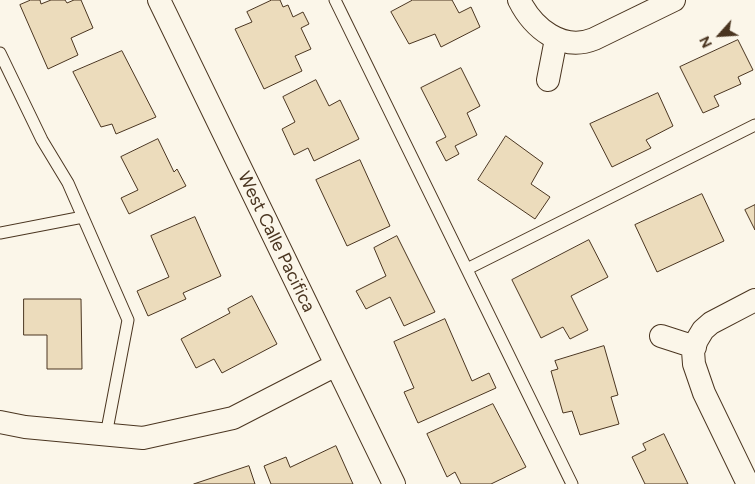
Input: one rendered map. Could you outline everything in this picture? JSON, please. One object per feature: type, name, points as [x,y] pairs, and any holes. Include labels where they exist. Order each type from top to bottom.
[{"type":"street","name":"West Calle Pacifica","points":[[159,0],[394,484]]},
{"type":"street","points":[[520,0],[525,12],[534,23],[556,39],[572,43],[585,43],[674,0]]},
{"type":"street","points":[[548,80],[556,39]]},
{"type":"street","points":[[748,484],[704,393],[694,364],[694,349],[703,330],[712,323],[755,300]]},
{"type":"street","points":[[661,336],[694,349]]},
{"type":"street","points":[[0,422],[25,428],[143,438],[234,418],[336,365]]},
{"type":"lane","points":[[334,0],[572,484]]},
{"type":"lane","points":[[0,53],[42,140],[68,183],[128,320],[106,435]]},
{"type":"lane","points":[[467,269],[755,125]]},
{"type":"lane","points":[[0,233],[83,217]]},
{"type":"building","points":[[31,0],[40,0],[41,4],[51,0],[65,0],[67,3],[81,0],[93,28],[71,38],[78,55],[48,69],[20,5]]},
{"type":"building","points":[[272,0],[280,0],[283,7],[288,5],[293,17],[303,12],[309,24],[301,28],[311,49],[295,56],[302,71],[264,89],[235,29],[252,22],[247,12]]},
{"type":"building","points":[[413,0],[452,0],[459,13],[471,7],[480,27],[441,47],[435,34],[409,44],[391,12]]},
{"type":"building","points":[[738,40],[753,70],[738,77],[741,84],[714,96],[719,106],[703,113],[680,67]]},
{"type":"building","points":[[122,51],[156,117],[116,134],[112,124],[101,127],[73,72]]},
{"type":"building","points":[[461,68],[480,106],[467,113],[477,135],[455,146],[459,154],[446,161],[436,142],[446,137],[421,88]]},
{"type":"building","points":[[316,80],[329,106],[340,100],[359,139],[314,161],[308,148],[294,155],[282,129],[295,122],[283,97]]},
{"type":"building","points":[[658,93],[673,126],[646,140],[651,148],[612,167],[590,124]]},
{"type":"building","points":[[506,136],[543,163],[531,184],[550,197],[535,219],[478,180]]},
{"type":"building","points":[[158,139],[174,172],[177,169],[186,186],[129,214],[121,198],[138,190],[121,157]]},
{"type":"building","points":[[360,160],[390,226],[347,246],[316,180]]},
{"type":"building","points":[[702,194],[724,241],[657,272],[635,225]]},
{"type":"building","points":[[755,205],[755,230],[745,210]]},
{"type":"building","points":[[195,217],[221,276],[183,293],[186,299],[148,316],[137,291],[169,277],[151,236]]},
{"type":"building","points":[[397,236],[435,312],[404,326],[390,297],[366,309],[356,291],[386,276],[374,248]]},
{"type":"building","points":[[589,240],[608,277],[571,296],[588,330],[570,339],[563,327],[541,338],[512,280]]},
{"type":"building","points":[[252,296],[277,344],[222,373],[214,359],[196,368],[181,339],[230,313],[228,309]]},
{"type":"building","points":[[24,299],[81,299],[82,369],[47,369],[47,335],[24,335]]},
{"type":"building","points":[[445,319],[472,381],[489,373],[496,388],[418,423],[404,392],[414,388],[394,342]]},
{"type":"building","points":[[604,346],[618,395],[611,397],[619,424],[580,435],[572,411],[563,413],[551,371],[558,369],[555,361]]},
{"type":"building","points":[[493,404],[526,467],[491,484],[461,484],[455,472],[447,477],[427,434]]},
{"type":"building","points":[[664,434],[688,484],[645,484],[632,457],[646,450],[643,444]]},
{"type":"building","points":[[336,446],[353,484],[271,484],[264,466],[286,457],[290,467]]},
{"type":"building","points":[[249,466],[255,484],[194,484]]}]
